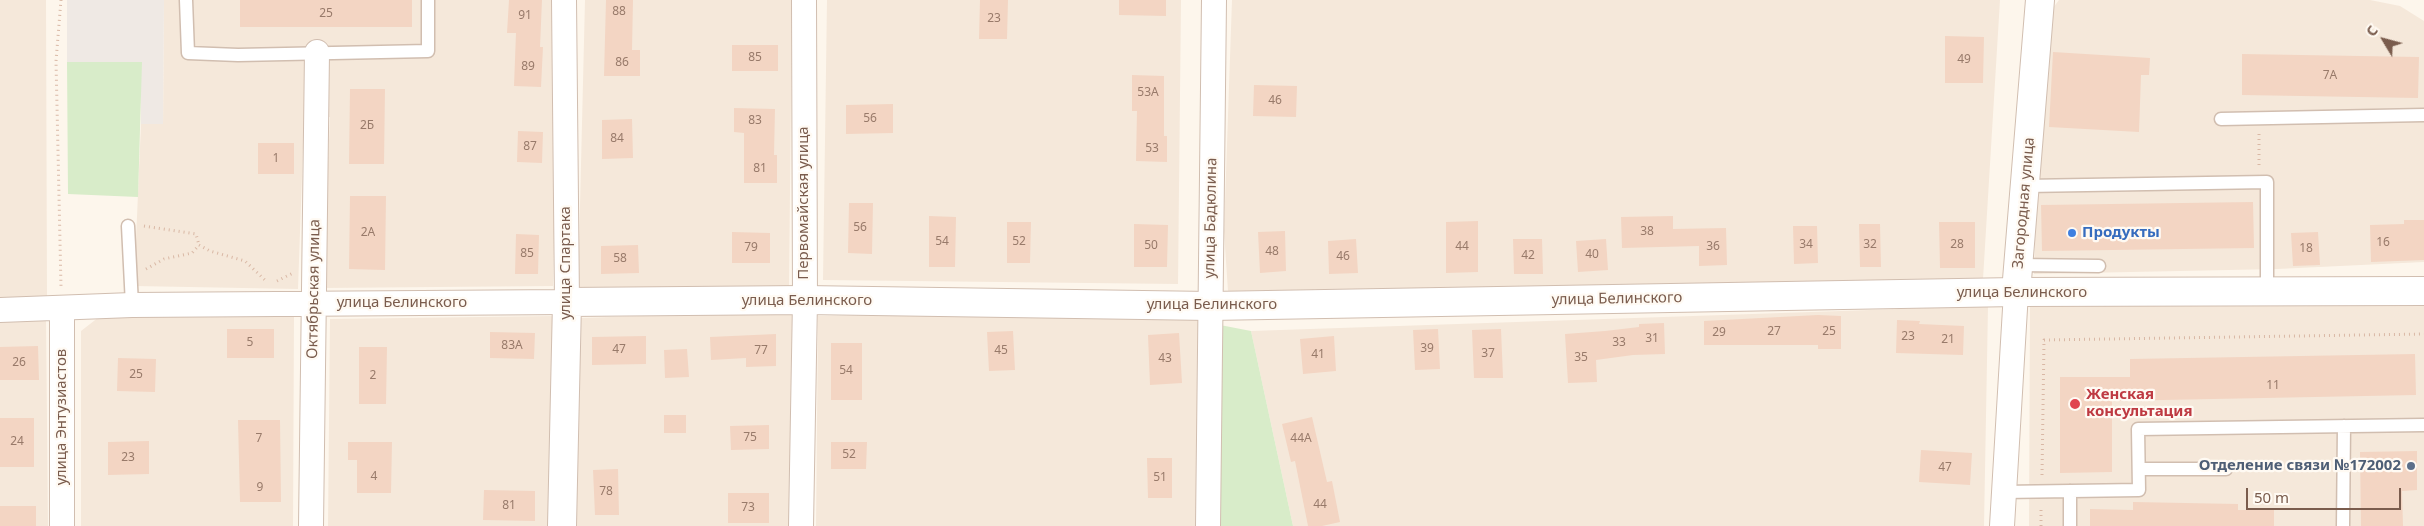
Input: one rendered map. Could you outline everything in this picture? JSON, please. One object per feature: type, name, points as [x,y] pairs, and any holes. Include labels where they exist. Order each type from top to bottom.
[{"type":"street","name":"улица Спартака","points":[[562,526],[567,302],[564,0]]},
{"type":"street","name":"Первомайская улица","points":[[801,526],[805,300],[804,0]]},
{"type":"street","name":"улица Бадюлина","points":[[1208,526],[1214,0]]},
{"type":"street","name":"Загородная улица","points":[[2002,526],[2016,292],[2040,0]]},
{"type":"street","name":"Октябрьская улица","points":[[310,526],[317,52]]},
{"type":"street","name":"улица Белинского","points":[[0,310],[132,305],[805,300],[1210,306],[2016,292],[2424,290]]},
{"type":"street","name":"улица Энтузиастов","points":[[62,309],[62,526]]},
{"type":"lane","points":[[186,0],[188,53],[238,55],[428,51],[428,0]]},
{"type":"lane","points":[[2221,119],[2424,115]]},
{"type":"lane","points":[[2026,186],[2267,182],[2267,290]]},
{"type":"lane","points":[[128,226],[132,305]]},
{"type":"lane","points":[[2019,265],[2099,266]]},
{"type":"lane","points":[[2003,492],[2139,490],[2138,428],[2424,425]]},
{"type":"lane","points":[[2343,526],[2344,426]]},
{"type":"lane","points":[[2139,469],[2226,469]]},
{"type":"lane","points":[[2070,491],[2070,526]]},
{"type":"path","points":[[61,0],[56,61],[62,309]]},
{"type":"path","points":[[2259,119],[2259,182]]},
{"type":"path","points":[[128,226],[148,225],[196,234],[199,245],[210,251],[245,261],[269,284],[280,304]]},
{"type":"path","points":[[131,274],[164,260],[192,253],[199,245]]},
{"type":"path","points":[[2041,526],[2044,340],[2424,334]]},
{"type":"shaded area","points":[[0,0],[46,0],[47,297],[0,299]]},
{"type":"shaded area","points":[[67,0],[164,0],[163,124],[141,124],[141,62],[67,62]]},
{"type":"shaded area","points":[[164,0],[558,0],[553,286],[323,288],[330,117],[304,118],[298,289],[134,286],[141,124],[163,124]]},
{"type":"shaded area","points":[[585,0],[792,0],[789,288],[578,288]]},
{"type":"shaded area","points":[[827,0],[1181,0],[1178,284],[823,280]]},
{"type":"shaded area","points":[[1232,0],[2000,0],[1983,279],[1228,291],[1224,231]]},
{"type":"shaded area","points":[[2059,0],[2370,0],[2400,6],[2424,21],[2424,262],[2277,269],[2034,274],[2037,174],[2053,8]]},
{"type":"shaded area","points":[[2030,304],[2424,304],[2424,526],[2029,526]]},
{"type":"shaded area","points":[[1988,306],[1984,526],[1293,526],[1251,331]]},
{"type":"shaded area","points":[[792,311],[789,526],[576,526],[580,318]]},
{"type":"shaded area","points":[[1199,314],[1196,526],[816,526],[818,316]]},
{"type":"shaded area","points":[[294,316],[293,526],[81,526],[81,331],[99,317]]},
{"type":"shaded area","points":[[554,316],[551,526],[328,526],[330,319]]},
{"type":"shaded area","points":[[46,318],[48,526],[0,526],[0,321]]},
{"type":"green space","points":[[67,62],[142,62],[138,197],[68,194]]},
{"type":"green space","points":[[1220,325],[1251,331],[1293,526],[1218,526]]},
{"type":"building","points":[[240,0],[412,0],[412,27],[240,27]]},
{"type":"building","points":[[509,0],[542,0],[540,47],[543,47],[541,87],[514,86],[516,33],[507,33]]},
{"type":"building","points":[[606,0],[633,0],[632,50],[640,50],[640,76],[604,76]]},
{"type":"building","points":[[980,0],[1008,0],[1007,39],[979,39]]},
{"type":"building","points":[[1119,0],[1166,0],[1166,16],[1119,15]]},
{"type":"building","points":[[1945,36],[1984,37],[1983,83],[1945,83]]},
{"type":"building","points":[[732,45],[778,45],[778,71],[732,71]]},
{"type":"building","points":[[2053,52],[2150,58],[2149,75],[2141,75],[2139,132],[2049,127]]},
{"type":"building","points":[[2242,54],[2419,57],[2418,98],[2242,95]]},
{"type":"building","points":[[1132,75],[1164,76],[1164,136],[1167,136],[1167,162],[1136,161],[1137,111],[1132,111]]},
{"type":"building","points":[[1254,85],[1297,86],[1296,117],[1253,116]]},
{"type":"building","points":[[350,89],[385,89],[384,164],[349,164]]},
{"type":"building","points":[[893,104],[893,133],[846,134],[846,105]]},
{"type":"building","points":[[734,108],[775,109],[774,155],[777,155],[777,183],[744,183],[744,133],[734,132]]},
{"type":"building","points":[[632,119],[633,158],[602,159],[602,120]]},
{"type":"building","points":[[518,131],[543,132],[542,163],[517,162]]},
{"type":"building","points":[[258,143],[294,143],[294,174],[258,174]]},
{"type":"building","points":[[350,196],[386,196],[385,270],[349,269]]},
{"type":"building","points":[[2253,202],[2254,248],[2042,251],[2041,205]]},
{"type":"building","points":[[849,203],[873,203],[872,254],[848,253]]},
{"type":"building","points":[[929,216],[956,217],[955,267],[929,267]]},
{"type":"building","points":[[1673,216],[1673,229],[1726,228],[1727,265],[1699,266],[1699,246],[1622,248],[1621,217]]},
{"type":"building","points":[[2404,220],[2424,220],[2424,260],[2371,262],[2370,225],[2404,224]]},
{"type":"building","points":[[1478,221],[1478,272],[1446,273],[1446,222]]},
{"type":"building","points":[[1007,222],[1031,222],[1030,263],[1007,263]]},
{"type":"building","points":[[1939,222],[1975,222],[1975,268],[1940,268]]},
{"type":"building","points":[[1134,224],[1168,225],[1167,267],[1134,267]]},
{"type":"building","points":[[1859,224],[1880,224],[1881,267],[1860,267]]},
{"type":"building","points":[[1793,226],[1817,226],[1818,263],[1794,264]]},
{"type":"building","points":[[1285,231],[1286,271],[1260,273],[1258,232]]},
{"type":"building","points":[[732,232],[770,233],[770,263],[732,263]]},
{"type":"building","points":[[2318,232],[2320,265],[2293,266],[2291,233]]},
{"type":"building","points":[[516,234],[539,235],[538,274],[515,274]]},
{"type":"building","points":[[1356,239],[1358,273],[1329,274],[1328,241]]},
{"type":"building","points":[[1513,239],[1542,239],[1543,274],[1514,274]]},
{"type":"building","points":[[1606,239],[1608,270],[1578,272],[1576,241]]},
{"type":"building","points":[[638,245],[639,273],[601,274],[601,246]]},
{"type":"building","points":[[1818,315],[1841,316],[1841,349],[1818,349],[1818,345],[1704,345],[1704,321]]},
{"type":"building","points":[[1897,320],[1920,321],[1919,324],[1964,326],[1963,355],[1896,353]]},
{"type":"building","points":[[1664,323],[1665,354],[1633,355],[1596,360],[1597,382],[1568,383],[1565,334],[1639,327],[1639,324]]},
{"type":"building","points":[[227,329],[274,329],[274,358],[227,358]]},
{"type":"building","points":[[1438,329],[1440,369],[1415,370],[1413,330]]},
{"type":"building","points":[[1501,329],[1503,378],[1474,378],[1472,330]]},
{"type":"building","points":[[1013,331],[1015,370],[989,371],[987,332]]},
{"type":"building","points":[[490,332],[535,333],[534,359],[490,358]]},
{"type":"building","points":[[1179,333],[1182,383],[1150,385],[1148,335]]},
{"type":"building","points":[[776,334],[776,366],[746,367],[746,358],[711,360],[710,337]]},
{"type":"building","points":[[646,336],[646,364],[592,365],[592,337]]},
{"type":"building","points":[[1334,336],[1336,371],[1303,374],[1300,339]]},
{"type":"building","points":[[831,343],[862,343],[862,400],[831,400]]},
{"type":"building","points":[[38,346],[39,380],[0,380],[0,347]]},
{"type":"building","points":[[359,347],[387,347],[386,404],[359,404]]},
{"type":"building","points":[[687,349],[689,377],[665,378],[664,350]]},
{"type":"building","points":[[2415,354],[2416,395],[2112,401],[2112,472],[2060,473],[2060,377],[2130,377],[2130,359]]},
{"type":"building","points":[[118,358],[156,359],[155,392],[117,391]]},
{"type":"building","points":[[664,415],[686,415],[686,433],[664,433]]},
{"type":"building","points":[[1312,417],[1327,482],[1332,481],[1340,522],[1322,526],[1308,526],[1295,461],[1291,462],[1282,424]]},
{"type":"building","points":[[0,418],[34,418],[34,467],[0,467]]},
{"type":"building","points":[[238,420],[280,420],[281,502],[240,502]]},
{"type":"building","points":[[769,425],[769,449],[731,450],[730,426]]},
{"type":"building","points":[[149,441],[149,474],[108,475],[108,442]]},
{"type":"building","points":[[348,442],[392,442],[391,493],[357,493],[357,460],[348,460]]},
{"type":"building","points":[[831,442],[867,442],[866,469],[831,469]]},
{"type":"building","points":[[1921,450],[1972,453],[1970,485],[1919,482]]},
{"type":"building","points":[[2417,451],[2417,490],[2402,491],[2403,526],[2361,526],[2360,452]]},
{"type":"building","points":[[1147,458],[1172,458],[1172,498],[1148,498]]},
{"type":"building","points":[[618,469],[619,515],[595,515],[593,470]]},
{"type":"building","points":[[484,490],[535,491],[535,521],[483,520]]},
{"type":"building","points":[[728,493],[769,493],[769,523],[728,523]]},
{"type":"building","points":[[2133,502],[2238,504],[2238,510],[2274,510],[2274,526],[2090,526],[2090,509],[2133,510]]},
{"type":"building","points":[[0,506],[36,506],[36,526],[0,526]]},
{"type":"place","name":"Продукты","points":[[2072,233]]},
{"type":"place","name":"Женская консультация","points":[[2075,404]]},
{"type":"place","name":"Отделение связи №172002","points":[[2411,466]]}]
